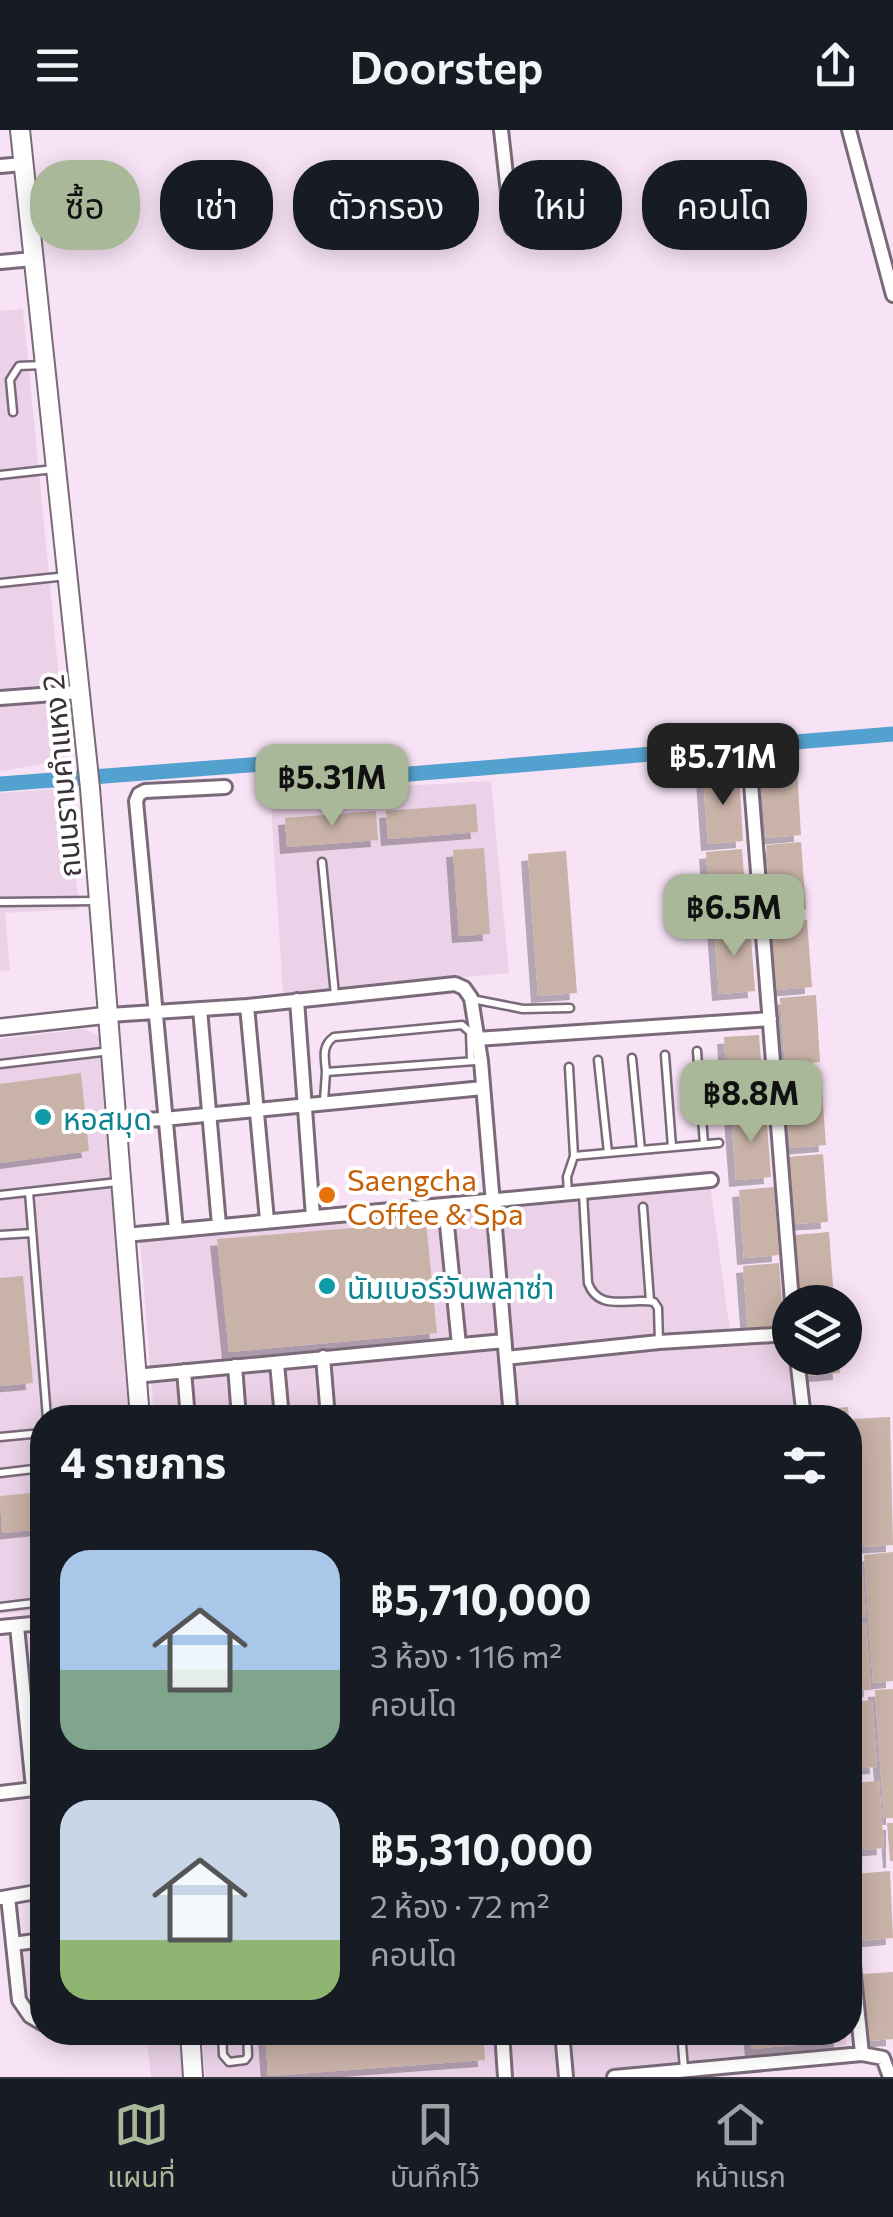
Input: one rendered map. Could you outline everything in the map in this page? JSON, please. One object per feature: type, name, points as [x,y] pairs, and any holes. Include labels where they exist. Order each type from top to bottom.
[{"type":"main road","name":"ถนนรามคำแหง 2","points":[[20,130],[90,788],[108,1015],[107,1051],[118,1121],[138,1405]]},
{"type":"main road","points":[[191,2045],[193,2077]]},
{"type":"street","points":[[501,130],[504,160]]},
{"type":"street","points":[[850,130],[890,266],[893,295]]},
{"type":"street","points":[[0,166],[23,164]]},
{"type":"street","points":[[0,262],[33,259]]},
{"type":"street","points":[[0,698],[80,692]]},
{"type":"street","points":[[750,771],[791,1285]]},
{"type":"street","points":[[176,1230],[136,801],[145,791],[225,786]]},
{"type":"street","points":[[0,1027],[456,984],[464,988],[471,998],[476,1061],[483,1088],[510,1405]]},
{"type":"street","points":[[297,1000],[312,1217]]},
{"type":"street","points":[[247,1006],[267,1220]]},
{"type":"street","points":[[200,1009],[219,1225]]},
{"type":"street","points":[[476,1039],[770,1018]]},
{"type":"street","points":[[118,1121],[483,1088]]},
{"type":"street","points":[[125,1235],[712,1180]]},
{"type":"street","points":[[444,1205],[459,1345]]},
{"type":"street","points":[[506,1358],[772,1335]]},
{"type":"street","points":[[135,1376],[504,1341]]},
{"type":"street","points":[[323,1357],[327,1405]]},
{"type":"street","points":[[277,1363],[281,1405]]},
{"type":"street","points":[[236,1366],[238,1405]]},
{"type":"street","points":[[184,1371],[187,1405]]},
{"type":"street","points":[[799,1375],[802,1405]]},
{"type":"street","points":[[0,1627],[30,1624]]},
{"type":"street","points":[[18,1626],[30,1723]]},
{"type":"street","points":[[0,1793],[30,1789]]},
{"type":"street","points":[[30,1893],[4,1898],[19,2000],[30,2016]]},
{"type":"street","points":[[13,1944],[30,1942]]},
{"type":"street","points":[[503,2045],[505,2077]]},
{"type":"street","points":[[563,2045],[566,2077]]},
{"type":"street","points":[[861,2045],[862,2054]]},
{"type":"street","points":[[614,2077],[862,2054],[879,2056],[890,2072]]},
{"type":"lane","points":[[13,412],[10,380],[19,366],[44,365]]},
{"type":"lane","points":[[0,475],[55,469]]},
{"type":"lane","points":[[0,582],[68,576]]},
{"type":"lane","points":[[322,862],[335,996]]},
{"type":"lane","points":[[0,902],[98,901]]},
{"type":"lane","points":[[471,998],[523,1010],[570,1008]]},
{"type":"lane","points":[[324,1102],[324,1050],[334,1037],[462,1025],[470,1032],[476,1061],[326,1072]]},
{"type":"lane","points":[[697,1050],[704,1144]]},
{"type":"lane","points":[[0,1064],[107,1051]]},
{"type":"lane","points":[[665,1056],[672,1147]]},
{"type":"lane","points":[[632,1058],[641,1150]]},
{"type":"lane","points":[[598,1060],[608,1153]]},
{"type":"lane","points":[[568,1194],[567,1177],[574,1156],[569,1066]]},
{"type":"lane","points":[[574,1156],[719,1143]]},
{"type":"lane","points":[[0,1196],[122,1181]]},
{"type":"lane","points":[[29,1192],[46,1405]]},
{"type":"lane","points":[[583,1194],[592,1292],[604,1302],[650,1301],[658,1308],[660,1342]]},
{"type":"lane","points":[[643,1207],[650,1301]]},
{"type":"lane","points":[[0,1235],[32,1232]]},
{"type":"lane","points":[[0,1437],[30,1434]]},
{"type":"lane","points":[[0,1473],[30,1469]]},
{"type":"lane","points":[[0,1607],[30,1603]]},
{"type":"lane","points":[[223,2045],[229,2062],[245,2060],[248,2045]]},
{"type":"lane","points":[[682,2045],[684,2070]]},
{"type":"shaded area","points":[[23,309],[67,760],[0,771],[0,311]]},
{"type":"shaded area","points":[[269,772],[308,791],[491,781],[509,973],[283,994]]},
{"type":"shaded area","points":[[67,788],[79,909],[5,913],[10,970],[0,971],[0,793]]},
{"type":"shaded area","points":[[84,1029],[100,1037],[128,1405],[30,1405],[30,1610],[0,1614],[0,1039]]},
{"type":"shaded area","points":[[708,1170],[732,1346],[772,1343],[772,1375],[793,1375],[795,1405],[153,1405],[139,1226]]},
{"type":"shaded area","points":[[147,2045],[182,2045],[185,2077],[151,2077]]},
{"type":"shaded area","points":[[203,2045],[846,2045],[600,2077],[205,2077]]},
{"type":"building","points":[[797,768],[801,835],[766,838],[761,770]]},
{"type":"building","points":[[739,773],[743,841],[708,844],[703,776]]},
{"type":"building","points":[[476,804],[478,832],[388,839],[386,811]]},
{"type":"building","points":[[376,811],[378,840],[287,847],[285,818]]},
{"type":"building","points":[[801,842],[806,909],[771,912],[766,845]]},
{"type":"building","points":[[484,848],[490,934],[459,936],[453,850]]},
{"type":"building","points":[[742,849],[747,917],[711,919],[706,852]]},
{"type":"building","points":[[566,851],[577,993],[538,996],[528,854]]},
{"type":"building","points":[[807,920],[812,987],[776,990],[771,922]]},
{"type":"building","points":[[750,924],[755,991],[719,994],[714,926]]},
{"type":"building","points":[[816,995],[820,1062],[785,1065],[780,998]]},
{"type":"building","points":[[759,1035],[764,1102],[728,1105],[724,1037]]},
{"type":"building","name":"หอสมุด","points":[[81,1073],[89,1151],[0,1163],[0,1084]]},
{"type":"building","points":[[821,1078],[826,1145],[790,1148],[785,1080]]},
{"type":"building","points":[[766,1110],[771,1177],[736,1180],[731,1113]]},
{"type":"building","points":[[823,1154],[828,1222],[792,1224],[787,1157]]},
{"type":"building","points":[[774,1187],[779,1255],[744,1258],[739,1190]]},
{"type":"building","name":"นัมเบอร์วันพลาซ่า","points":[[426,1222],[437,1333],[229,1352],[217,1239]]},
{"type":"building","points":[[829,1232],[833,1285],[798,1285],[794,1235]]},
{"type":"building","points":[[779,1263],[781,1285],[772,1285],[772,1331],[748,1333],[743,1266]]},
{"type":"building","points":[[23,1276],[33,1383],[0,1386],[0,1278]]},
{"type":"building","points":[[890,1417],[893,1545],[862,1547],[862,1419]]},
{"type":"building","points":[[30,1493],[30,1530],[2,1533],[0,1496]]},
{"type":"building","points":[[893,1552],[893,1681],[873,1683],[864,1555]]},
{"type":"building","points":[[862,1563],[866,1617],[862,1617]]},
{"type":"building","points":[[862,1623],[866,1623],[871,1690],[862,1690]]},
{"type":"building","points":[[893,1689],[893,1818],[884,1818],[875,1690]]},
{"type":"building","points":[[872,1700],[877,1767],[862,1768],[862,1701]]},
{"type":"building","points":[[879,1781],[884,1848],[862,1850],[862,1782]]},
{"type":"building","points":[[887,1823],[893,1823],[893,1861],[890,1861]]},
{"type":"building","points":[[890,1871],[893,1938],[862,1941],[862,1873]]},
{"type":"building","points":[[893,1972],[893,2039],[868,2041],[863,1974]]},
{"type":"building","points":[[266,2045],[484,2045],[485,2060],[268,2076]]},
{"type":"building","points":[[752,2045],[796,2045],[752,2049]]},
{"type":"waterway","points":[[0,784],[276,763],[325,781],[893,734]]},
{"type":"place","name":"หอสมุด","points":[[43,1117]]},
{"type":"place","name":"Saengcha Coffee & Spa","points":[[327,1195]]},
{"type":"place","name":"นัมเบอร์วันพลาซ่า","points":[[327,1286]]}]
